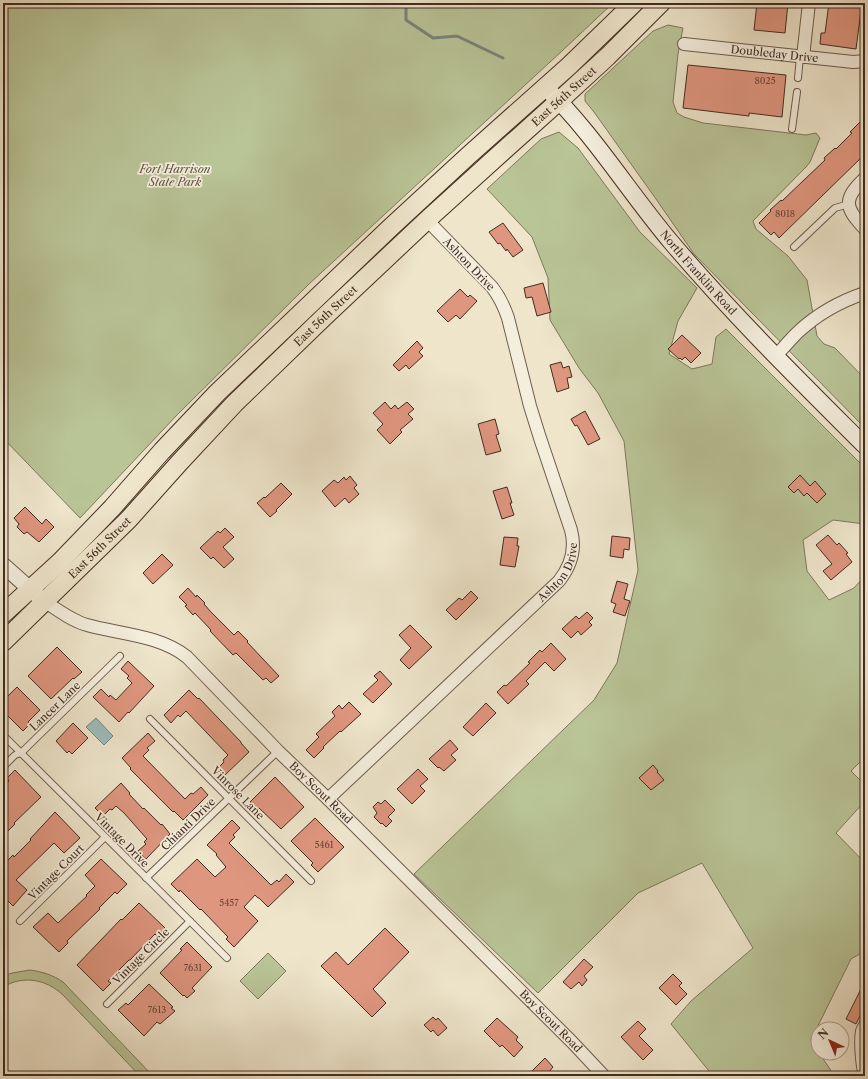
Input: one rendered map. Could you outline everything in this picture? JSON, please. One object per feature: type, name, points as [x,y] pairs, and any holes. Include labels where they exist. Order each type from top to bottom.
[{"type":"main road","name":"East 56th Street","points":[[3,614],[60,562],[112,508],[162,451],[217,393],[407,212],[569,66],[634,3]]},
{"type":"main road","name":"East 56th Street","points":[[3,642],[129,519],[237,401],[427,220],[560,101],[661,3]]},
{"type":"main road","name":"North Franklin Road","points":[[545,87],[560,101],[586,132],[670,242],[727,306],[865,446]]},
{"type":"street","points":[[802,56],[809,3]]},
{"type":"street","name":"Doubleday Drive","points":[[684,44],[853,62],[865,61]]},
{"type":"street","points":[[865,178],[854,188],[849,201],[850,212],[865,229]]},
{"type":"street","name":"Ashton Drive","points":[[328,799],[559,581],[569,564],[572,554],[573,545],[571,530],[538,432],[504,306],[492,287],[427,220]]},
{"type":"street","points":[[776,356],[797,333],[818,316],[841,303],[865,293]]},
{"type":"street","name":"Boy Scout Road","points":[[3,565],[44,601],[69,617],[86,625],[160,642],[177,650],[193,663],[278,751],[583,1053],[604,1076]]},
{"type":"lane","points":[[798,78],[802,56]]},
{"type":"lane","points":[[792,129],[797,92]]},
{"type":"lane","points":[[794,247],[835,208],[849,201]]},
{"type":"lane","name":"Lancer Lane","points":[[3,767],[15,754],[21,753],[120,656]]},
{"type":"lane","name":"Vinrose Lane","points":[[150,719],[311,881]]},
{"type":"lane","name":"Vintage Drive","points":[[3,734],[227,958]]},
{"type":"lane","name":"Chianti Drive","points":[[146,878],[278,751]]},
{"type":"lane","name":"Vintage Court","points":[[20,921],[105,837]]},
{"type":"lane","name":"Vintage Circle","points":[[107,1004],[190,921]]},
{"type":"lane","points":[[862,1076],[860,1068],[859,1036],[865,1019]]},
{"type":"green space","name":"Fort Harrison State Park","points":[[3,3],[613,3],[309,284],[177,415],[80,518],[3,438]]},
{"type":"green space","points":[[668,25],[683,28],[678,54],[673,102],[677,113],[684,117],[703,123],[806,135],[816,133],[820,138],[810,162],[806,167],[753,221],[756,229],[788,256],[807,280],[817,336],[824,344],[835,348],[865,379],[865,428],[694,254],[585,101],[585,94],[653,31]]},
{"type":"green space","points":[[559,132],[578,148],[640,232],[697,288],[678,321],[669,354],[692,369],[712,364],[716,337],[726,329],[865,468],[865,524],[833,520],[803,540],[807,571],[829,600],[854,588],[865,576],[865,757],[851,771],[865,785],[865,801],[836,833],[865,863],[865,951],[851,959],[820,1021],[810,1021],[810,1061],[824,1061],[833,1076],[713,1076],[671,1024],[691,1001],[753,948],[702,863],[638,893],[538,993],[414,874],[594,700],[617,663],[638,570],[624,441],[598,393],[579,368],[550,320],[548,278],[532,237],[487,189],[541,139]]},
{"type":"green space","points":[[268,953],[286,971],[258,999],[240,981]]},
{"type":"green space","points":[[30,970],[48,974],[63,982],[153,1076],[140,1076],[63,995],[49,985],[34,980],[26,980],[11,983],[3,987],[3,976]]},
{"type":"water","points":[[96,718],[113,736],[104,745],[86,727]]},
{"type":"building","points":[[757,3],[788,3],[785,33],[754,30]]},
{"type":"building","points":[[829,3],[862,3],[856,49],[820,44],[821,33],[825,33]]},
{"type":"building","points":[[688,65],[786,75],[782,117],[749,113],[749,116],[683,108]]},
{"type":"building","points":[[861,121],[865,125],[865,154],[779,238],[774,232],[771,235],[759,223],[771,211],[770,210],[781,200],[782,201],[825,160],[824,158],[835,148],[836,149],[852,133],[850,132]]},
{"type":"building","points":[[503,223],[523,250],[513,257],[507,249],[506,251],[500,243],[498,244],[489,232]]},
{"type":"building","points":[[543,283],[551,312],[537,316],[532,297],[526,298],[524,288]]},
{"type":"building","points":[[460,289],[468,297],[470,295],[477,301],[460,319],[456,315],[448,322],[437,311]]},
{"type":"building","points":[[682,335],[701,353],[691,363],[685,357],[682,360],[680,358],[679,359],[668,349]]},
{"type":"building","points":[[417,341],[423,348],[419,352],[423,356],[409,369],[406,365],[399,371],[393,365]]},
{"type":"building","points":[[561,362],[563,368],[569,366],[572,377],[567,378],[569,388],[557,392],[550,365]]},
{"type":"building","points":[[385,402],[391,409],[395,405],[398,409],[407,402],[414,409],[408,414],[413,419],[400,430],[402,432],[390,444],[377,430],[383,424],[373,413]]},
{"type":"building","points":[[585,411],[600,439],[588,445],[577,425],[575,426],[571,419]]},
{"type":"building","points":[[495,419],[499,434],[496,435],[501,451],[486,455],[478,424]]},
{"type":"building","points":[[800,475],[810,486],[815,481],[826,494],[817,503],[807,493],[804,496],[798,489],[794,493],[788,487]]},
{"type":"building","points":[[350,476],[357,485],[354,488],[359,494],[349,503],[345,498],[335,507],[322,491],[334,480],[338,483],[344,477],[346,480]]},
{"type":"building","points":[[281,483],[292,494],[270,517],[257,503],[264,497],[265,498]]},
{"type":"building","points":[[507,487],[514,515],[502,519],[493,491]]},
{"type":"building","points":[[25,507],[42,524],[46,519],[54,527],[39,542],[27,532],[24,534],[17,527],[19,524],[14,518]]},
{"type":"building","points":[[225,528],[234,537],[223,547],[234,559],[224,568],[213,557],[211,559],[200,548],[218,531],[220,533]]},
{"type":"building","points":[[828,535],[837,545],[839,543],[848,553],[846,554],[852,562],[831,580],[823,571],[832,564],[816,545]]},
{"type":"building","points":[[612,536],[630,538],[629,550],[624,549],[623,558],[610,556]]},
{"type":"building","points":[[504,537],[518,538],[517,546],[519,546],[515,567],[500,565]]},
{"type":"building","points":[[162,554],[173,565],[153,584],[143,573]]},
{"type":"building","points":[[617,581],[628,584],[624,599],[630,601],[625,616],[613,612],[616,604],[611,602]]},
{"type":"building","points":[[188,588],[196,597],[197,595],[205,603],[204,604],[211,612],[234,635],[238,631],[279,676],[271,683],[266,678],[263,680],[236,653],[233,655],[195,613],[193,615],[185,606],[187,605],[179,597]]},
{"type":"building","points":[[471,591],[478,598],[456,620],[446,610],[459,598],[462,600]]},
{"type":"building","points":[[587,612],[593,618],[589,622],[592,625],[581,635],[578,631],[571,638],[562,629],[576,616],[579,619]]},
{"type":"building","points":[[410,625],[432,647],[409,669],[400,660],[411,648],[399,635]]},
{"type":"building","points":[[551,643],[566,659],[554,671],[545,662],[526,681],[529,684],[508,704],[497,692],[504,685],[506,686],[530,663],[528,662],[540,650],[542,652]]},
{"type":"building","points":[[57,647],[82,672],[74,679],[73,678],[51,699],[28,676]]},
{"type":"building","points":[[128,661],[154,686],[119,722],[93,697],[101,689],[109,697],[110,695],[116,700],[132,683],[127,678],[129,676],[121,669]]},
{"type":"building","points":[[380,671],[392,684],[373,703],[363,694],[378,680],[374,676]]},
{"type":"building","points":[[17,687],[40,710],[28,722],[30,724],[23,731],[3,711],[3,701]]},
{"type":"building","points":[[189,690],[198,699],[199,698],[249,752],[224,776],[217,769],[228,755],[186,711],[180,717],[178,715],[171,723],[164,715]]},
{"type":"building","points":[[349,702],[361,714],[341,732],[340,731],[314,758],[306,750],[319,737],[316,734],[335,716],[332,712],[339,705],[342,709]]},
{"type":"building","points":[[486,703],[496,713],[473,736],[463,727]]},
{"type":"building","points":[[73,723],[88,738],[72,754],[69,751],[67,753],[56,741]]},
{"type":"building","points":[[148,733],[155,741],[147,748],[149,750],[143,756],[185,799],[201,787],[208,795],[183,820],[130,769],[131,768],[122,758]]},
{"type":"building","points":[[450,740],[458,749],[451,755],[456,760],[444,771],[439,767],[438,768],[429,759]]},
{"type":"building","points":[[653,765],[664,780],[651,790],[639,778]]},
{"type":"building","points":[[418,769],[428,779],[420,786],[425,791],[412,804],[397,789]]},
{"type":"building","points":[[15,770],[41,797],[3,836],[3,787],[9,781],[7,778]]},
{"type":"building","points":[[275,777],[304,807],[281,829],[259,808],[257,810],[250,802]]},
{"type":"building","points":[[121,783],[143,809],[144,808],[161,825],[162,824],[170,834],[146,859],[138,851],[146,844],[144,842],[147,839],[124,813],[116,806],[112,810],[110,809],[103,816],[95,808]]},
{"type":"building","points":[[385,800],[395,810],[388,817],[392,821],[386,827],[374,817],[377,813],[373,807],[378,802],[381,804]]},
{"type":"building","points":[[55,812],[80,838],[64,853],[54,843],[16,880],[27,890],[13,906],[3,896],[3,869],[6,866],[4,864],[13,855],[14,857],[31,840],[30,839]]},
{"type":"building","points":[[315,818],[344,847],[318,872],[311,865],[313,863],[291,841]]},
{"type":"building","points":[[232,820],[240,828],[233,835],[235,837],[229,843],[271,885],[277,880],[279,882],[286,874],[294,882],[268,907],[255,895],[244,907],[258,921],[234,947],[226,939],[228,937],[201,909],[200,910],[180,890],[179,892],[171,884],[197,859],[215,877],[226,867],[216,855],[217,854],[207,845]]},
{"type":"building","points":[[101,859],[127,884],[117,894],[115,892],[99,908],[100,909],[67,941],[68,943],[59,952],[33,927],[48,913],[58,923],[87,896],[86,895],[95,886],[85,875]]},
{"type":"building","points":[[139,903],[165,928],[157,936],[155,934],[108,981],[111,983],[103,991],[77,965],[121,919],[122,920]]},
{"type":"building","points":[[385,928],[409,952],[373,989],[386,1003],[372,1017],[321,966],[336,952],[348,965]]},
{"type":"building","points":[[187,942],[212,967],[192,988],[195,991],[187,998],[184,995],[183,996],[160,973],[182,950],[180,949]]},
{"type":"building","points":[[584,959],[593,967],[584,976],[587,980],[582,986],[579,982],[571,989],[563,982]]},
{"type":"building","points":[[673,974],[682,983],[679,986],[687,994],[676,1005],[659,988]]},
{"type":"building","points":[[865,981],[865,1006],[856,1024],[846,1019]]},
{"type":"building","points":[[149,984],[173,1007],[171,1008],[175,1011],[160,1024],[157,1022],[144,1036],[118,1010],[126,1003],[128,1005]]},
{"type":"building","points":[[433,1017],[436,1020],[438,1018],[447,1028],[438,1036],[433,1030],[431,1032],[424,1025]]},
{"type":"building","points":[[497,1018],[518,1037],[516,1040],[523,1047],[514,1057],[502,1045],[500,1047],[484,1031]]},
{"type":"building","points":[[638,1021],[646,1029],[639,1036],[653,1050],[643,1060],[621,1037]]},
{"type":"building","points":[[545,1058],[553,1067],[549,1072],[552,1076],[527,1076]]},
{"type":"waterway","points":[[399,3],[406,7],[406,20],[433,38],[457,36],[503,58]]}]
